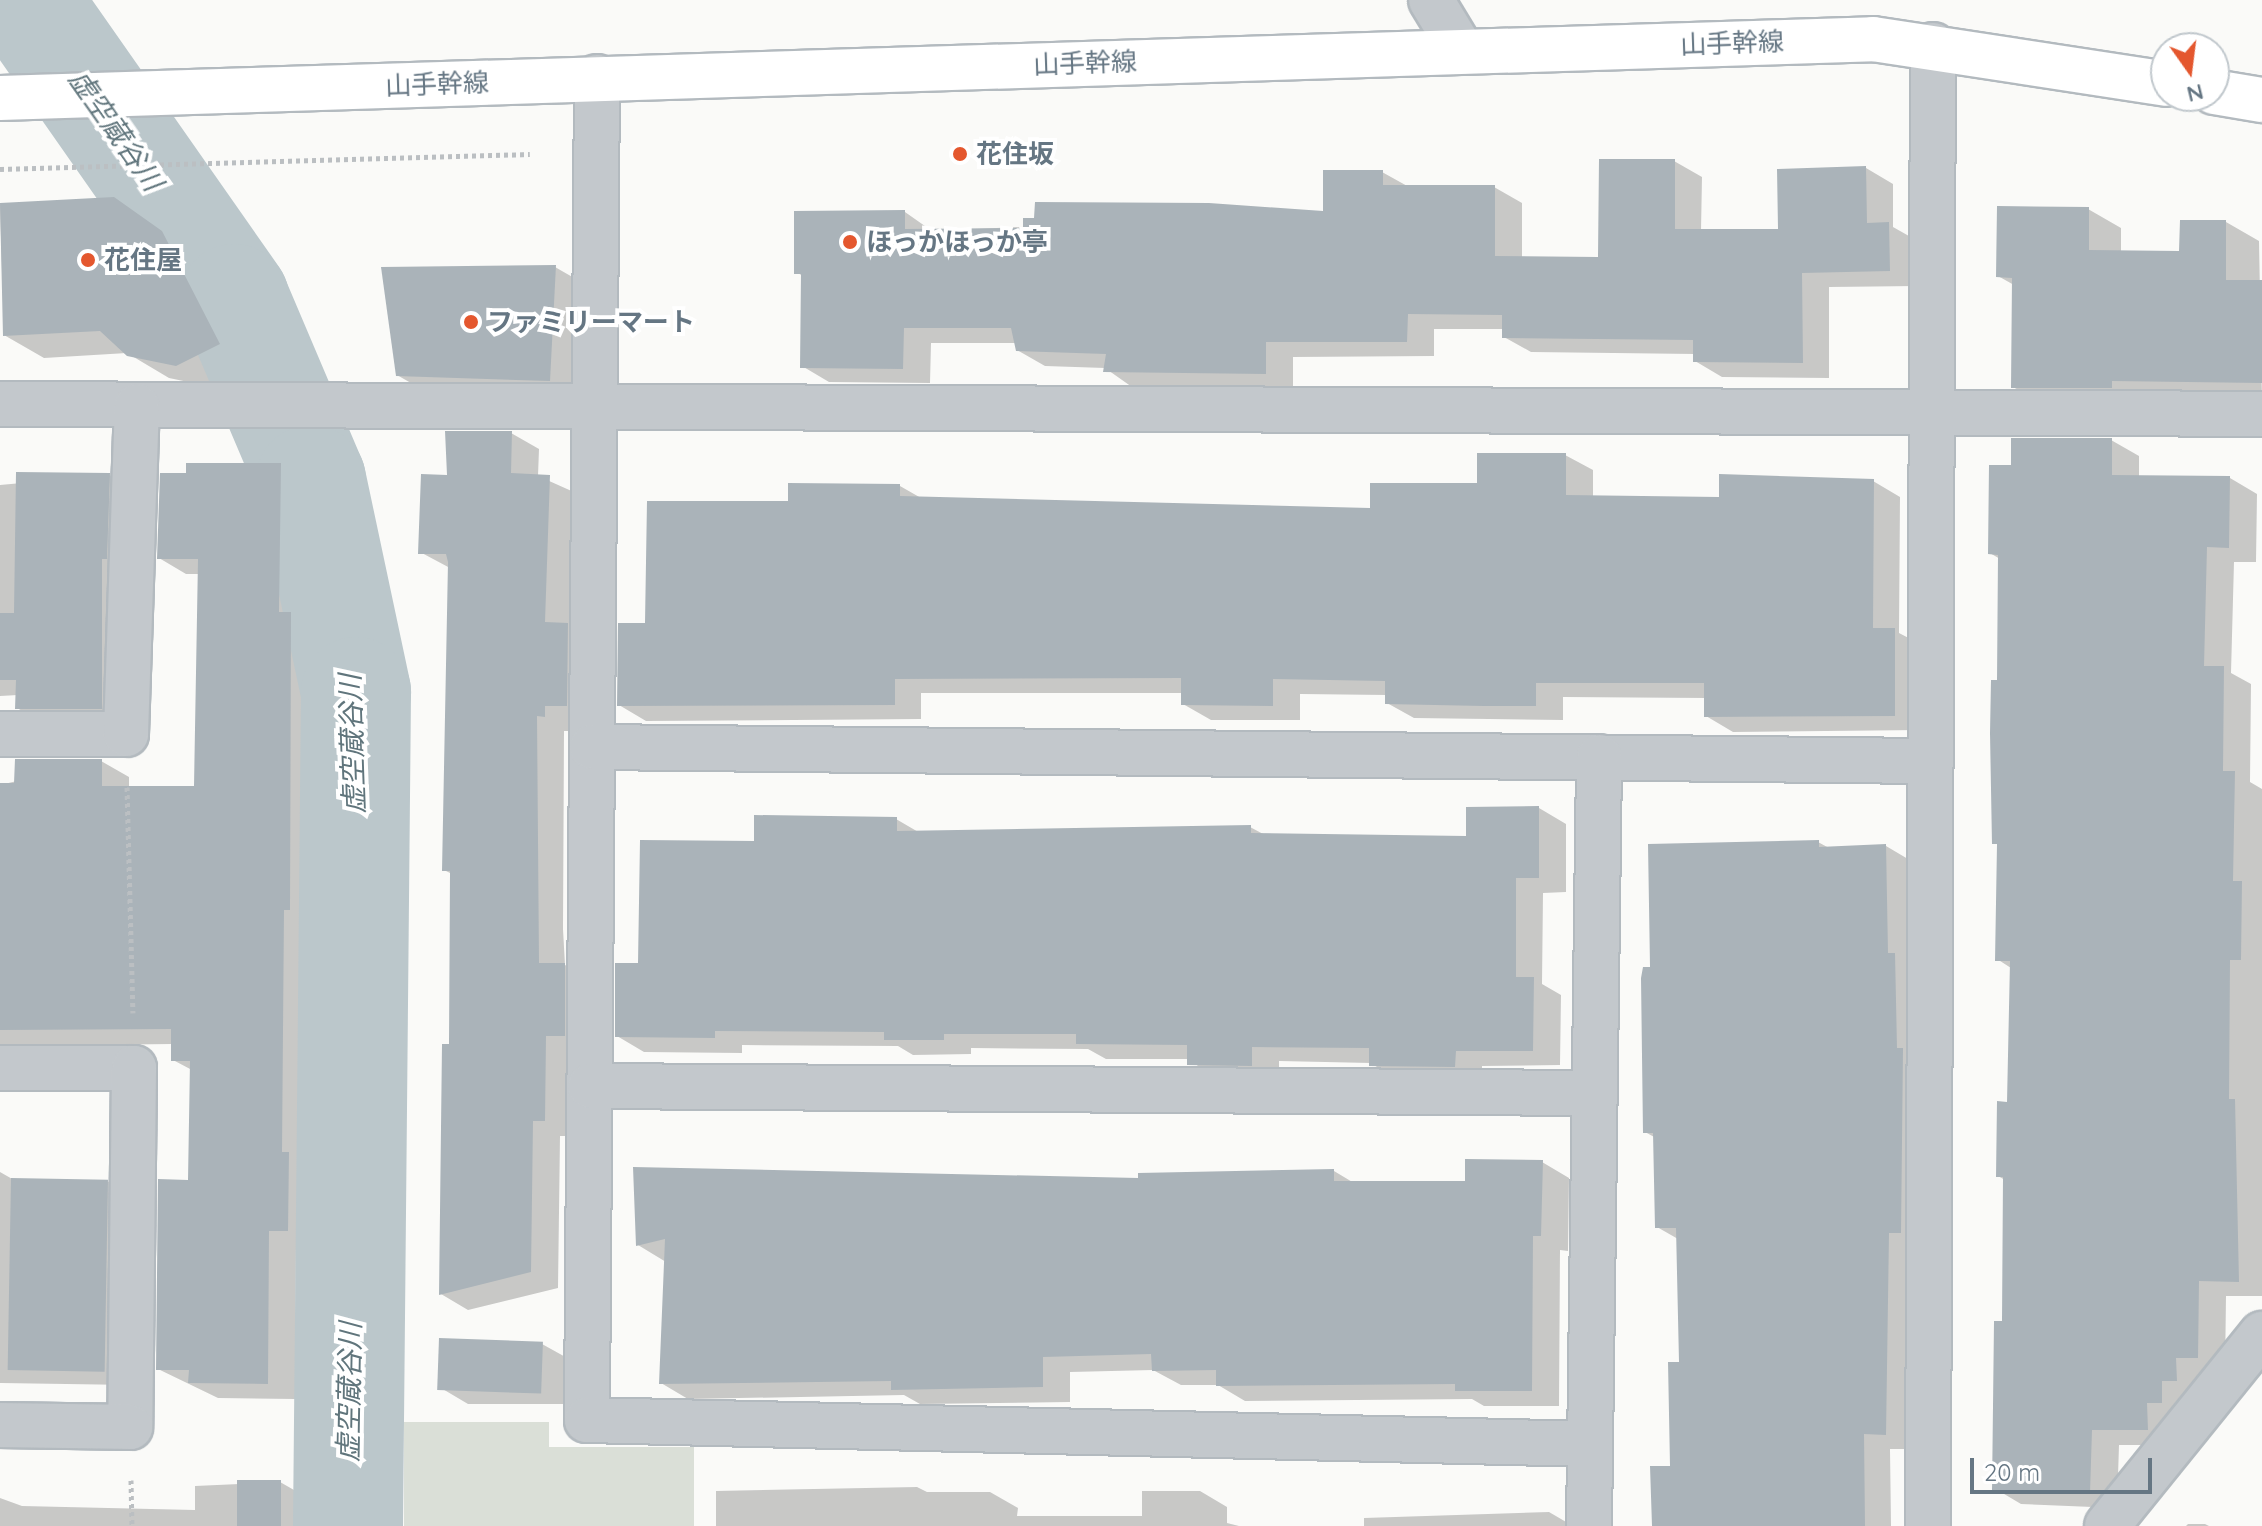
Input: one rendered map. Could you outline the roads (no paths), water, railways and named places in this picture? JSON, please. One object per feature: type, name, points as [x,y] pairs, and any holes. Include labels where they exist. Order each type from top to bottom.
[{"type":"street","points":[[1431,0],[1462,51]]},
{"type":"street","name":"山手幹線","points":[[5,98],[1873,39],[1933,45],[2150,81]]},
{"type":"street","points":[[1928,1526],[1933,45]]},
{"type":"street","points":[[597,77],[587,1420],[1590,1444]]},
{"type":"street","points":[[2230,95],[2262,100]]},
{"type":"street","points":[[0,404],[400,409],[2262,414]]},
{"type":"street","points":[[0,734],[126,734],[137,406]]},
{"type":"street","points":[[592,747],[1930,761]]},
{"type":"street","points":[[1589,1526],[1599,757]]},
{"type":"street","points":[[0,1068],[134,1068],[130,1427],[0,1425]]},
{"type":"street","points":[[590,1086],[1594,1093]]},
{"type":"street","points":[[2107,1526],[2262,1334]]},
{"type":"waterway","name":"虚空蔵谷川","points":[[25,0],[234,299],[311,480],[356,692],[348,1526]]},
{"type":"place","name":"花住坂","points":[[960,154]]},
{"type":"place","name":"ほっかほっか亭","points":[[850,242]]},
{"type":"place","name":"花住屋","points":[[88,260]]},
{"type":"place","name":"ファミリーマート","points":[[471,322]]}]
